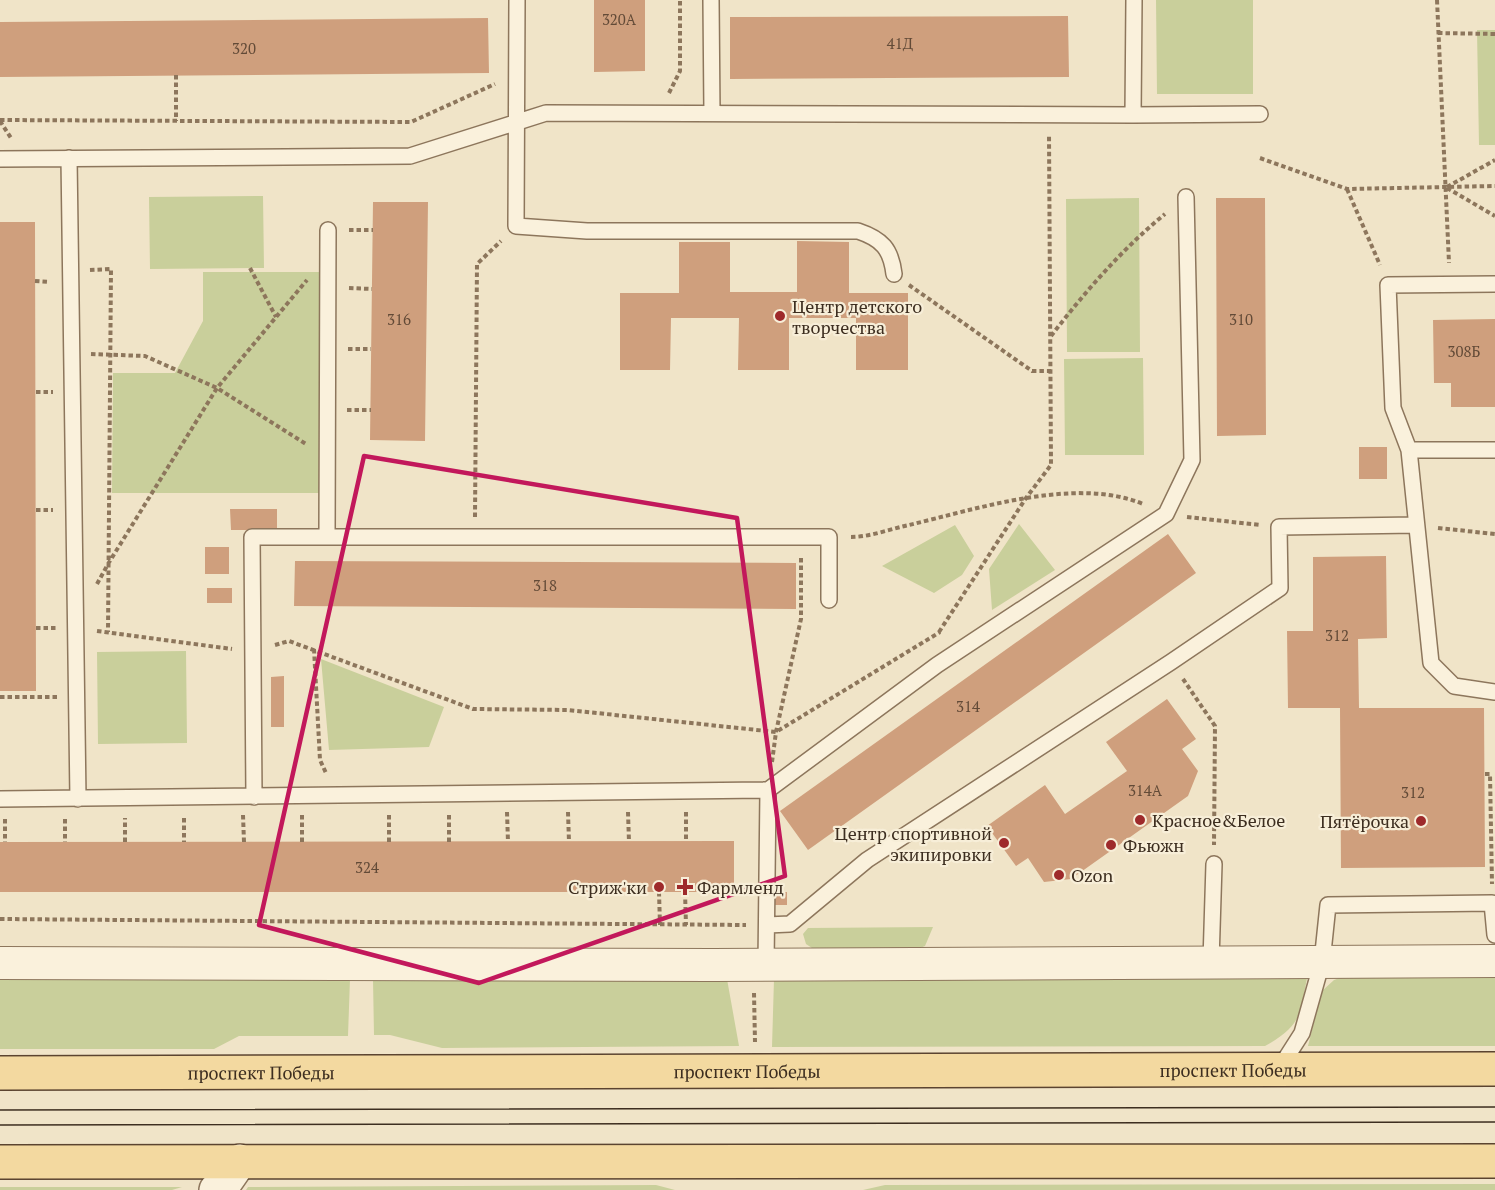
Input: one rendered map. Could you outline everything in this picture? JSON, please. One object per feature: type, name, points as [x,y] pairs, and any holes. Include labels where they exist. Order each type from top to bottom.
[{"type":"main road","name":"проспект Победы","points":[[0,1073],[1495,1068]]},
{"type":"main road","points":[[0,1162],[1495,1161]]},
{"type":"street","points":[[0,963],[760,977],[1211,961],[1495,961]]},
{"type":"street","points":[[216,1190],[224,1184],[240,1161]]},
{"type":"lane","points":[[516,0],[516,226],[587,231],[858,231],[873,236],[885,247],[892,260],[894,274]]},
{"type":"lane","points":[[711,0],[711,114]]},
{"type":"lane","points":[[1133,115],[1134,0]]},
{"type":"lane","points":[[0,159],[410,156],[546,113],[1260,114]]},
{"type":"lane","points":[[69,159],[78,799]]},
{"type":"lane","points":[[0,800],[768,790],[937,665],[1166,514],[1192,459],[1186,197]]},
{"type":"lane","points":[[327,537],[328,230]]},
{"type":"lane","points":[[1495,284],[1388,285],[1393,408],[1409,450],[1431,663],[1454,686],[1495,692]]},
{"type":"lane","points":[[1409,450],[1495,450]]},
{"type":"lane","points":[[767,925],[790,924],[867,860],[1171,662],[1280,588],[1279,527],[1416,525]]},
{"type":"lane","points":[[254,797],[252,537],[829,537],[829,600]]},
{"type":"lane","points":[[760,977],[767,925],[768,790]]},
{"type":"lane","points":[[1211,961],[1214,864]]},
{"type":"lane","points":[[1279,1068],[1302,1033],[1322,962],[1328,905],[1492,903],[1495,935]]},
{"type":"path","points":[[659,93],[670,93],[680,71],[681,0]]},
{"type":"path","points":[[1437,0],[1450,285]]},
{"type":"path","points":[[1438,33],[1495,34]]},
{"type":"path","points":[[0,120],[411,122],[517,74]]},
{"type":"path","points":[[176,75],[176,121]]},
{"type":"path","points":[[934,641],[1026,498],[1052,465],[1049,115]]},
{"type":"path","points":[[1260,159],[1347,189],[1495,186]]},
{"type":"path","points":[[1446,187],[1495,160]]},
{"type":"path","points":[[1446,187],[1495,216]]},
{"type":"path","points":[[1347,189],[1388,285]]},
{"type":"path","points":[[1050,337],[1081,297],[1132,243],[1186,197]]},
{"type":"path","points":[[475,537],[477,264],[516,226]]},
{"type":"path","points":[[97,585],[217,388],[328,255]]},
{"type":"path","points":[[250,268],[276,317]]},
{"type":"path","points":[[108,632],[111,269]]},
{"type":"path","points":[[894,274],[1032,371],[1051,371]]},
{"type":"path","points":[[72,353],[145,356],[217,388],[327,458]]},
{"type":"path","points":[[829,537],[857,537],[1026,498],[1080,493],[1124,496],[1166,514],[1279,527]]},
{"type":"path","points":[[1416,525],[1495,534]]},
{"type":"path","points":[[768,790],[776,732],[801,619],[801,537]]},
{"type":"path","points":[[75,627],[253,652]]},
{"type":"path","points":[[289,641],[474,709],[568,710],[776,732],[940,632]]},
{"type":"path","points":[[314,649],[320,760]]},
{"type":"path","points":[[1171,662],[1215,726],[1214,864]]},
{"type":"path","points":[[3,695],[76,697]]},
{"type":"path","points":[[1485,774],[1493,773],[1492,877]]},
{"type":"path","points":[[628,792],[629,842]]},
{"type":"path","points":[[686,792],[686,842]]},
{"type":"path","points":[[568,793],[569,842]]},
{"type":"path","points":[[448,794],[449,842]]},
{"type":"path","points":[[507,794],[508,842]]},
{"type":"path","points":[[659,892],[660,925]]},
{"type":"path","points":[[685,892],[686,925]]},
{"type":"path","points":[[0,919],[767,925]]},
{"type":"path","points":[[754,1018],[760,977]]},
{"type":"highlighted area","points":[[364,456],[737,518],[785,876],[479,983],[259,925]]},
{"type":"green space","points":[[1156,0],[1253,0],[1253,94],[1157,94]]},
{"type":"green space","points":[[1477,30],[1495,30],[1495,145],[1479,145]]},
{"type":"green space","points":[[263,196],[264,268],[150,269],[149,197]]},
{"type":"green space","points":[[1139,198],[1140,352],[1067,352],[1066,199]]},
{"type":"green space","points":[[203,272],[326,272],[326,493],[112,493],[113,373],[175,373],[203,321]]},
{"type":"green space","points":[[1143,358],[1144,455],[1065,455],[1064,359]]},
{"type":"green space","points":[[1019,524],[1055,570],[992,610],[989,569]]},
{"type":"green space","points":[[955,525],[974,556],[962,575],[934,593],[882,566]]},
{"type":"green space","points":[[186,651],[187,743],[98,744],[97,652]]},
{"type":"green space","points":[[321,659],[444,707],[429,747],[329,750]]},
{"type":"green space","points":[[933,927],[925,946],[920,948],[812,948],[806,944],[803,934],[808,928]]},
{"type":"green space","points":[[1342,977],[1495,977],[1495,1046],[1308,1046],[1322,991],[1334,980]]},
{"type":"green space","points":[[0,978],[350,979],[348,1036],[239,1036],[214,1049],[0,1049]]},
{"type":"green space","points":[[1307,978],[1297,1018],[1286,1032],[1265,1046],[772,1047],[774,979]]},
{"type":"green space","points":[[727,979],[739,1046],[442,1048],[390,1035],[374,1035],[373,980]]},
{"type":"green space","points":[[1495,1184],[1495,1190],[863,1190],[885,1185]]},
{"type":"green space","points":[[656,1185],[675,1190],[246,1190],[248,1187]]},
{"type":"green space","points":[[0,1187],[182,1187],[172,1190],[0,1190]]},
{"type":"building","points":[[594,0],[645,0],[645,71],[594,72]]},
{"type":"building","points":[[1068,16],[1069,77],[730,79],[730,17]]},
{"type":"building","points":[[488,18],[489,73],[0,77],[0,22]]},
{"type":"building","points":[[1216,198],[1265,198],[1266,435],[1217,436]]},
{"type":"building","points":[[373,202],[428,202],[425,441],[370,440]]},
{"type":"building","points":[[0,222],[35,222],[36,691],[0,691]]},
{"type":"building","points":[[797,241],[849,242],[849,293],[908,293],[908,370],[856,370],[856,318],[789,318],[789,370],[738,370],[739,318],[671,318],[670,370],[620,370],[620,293],[679,293],[679,242],[730,242],[730,292],[797,292]]},
{"type":"building","points":[[1495,319],[1495,407],[1451,407],[1451,383],[1434,383],[1433,320]]},
{"type":"building","points":[[1359,447],[1387,447],[1387,479],[1359,479]]},
{"type":"building","points":[[230,509],[277,509],[277,530],[231,530]]},
{"type":"building","points":[[1168,534],[1196,573],[808,850],[780,811]]},
{"type":"building","points":[[205,547],[229,547],[229,574],[205,574]]},
{"type":"building","points":[[1386,556],[1387,638],[1358,639],[1359,708],[1484,708],[1485,867],[1341,868],[1340,708],[1288,708],[1287,631],[1313,631],[1313,557]]},
{"type":"building","points":[[295,561],[796,563],[796,609],[294,606]]},
{"type":"building","points":[[207,588],[232,588],[232,603],[207,603]]},
{"type":"building","points":[[284,676],[284,727],[271,727],[271,677]]},
{"type":"building","points":[[1167,699],[1196,739],[1182,749],[1198,771],[1188,796],[1071,879],[1044,882],[1028,858],[1016,866],[987,826],[1045,785],[1065,814],[1127,771],[1106,742]]},
{"type":"building","points":[[734,841],[734,892],[0,892],[0,842]]},
{"type":"building","points":[[772,892],[787,892],[787,905],[772,905]]},
{"type":"tram line","points":[[0,1110],[1495,1107]]},
{"type":"tram line","points":[[0,1125],[1495,1122]]},
{"type":"place","name":"Центр детского творчества","points":[[780,316]]},
{"type":"place","name":"Красное&Белое","points":[[1140,820]]},
{"type":"place","name":"Пятёрочка","points":[[1421,821]]},
{"type":"place","name":"Центр спортивной экипировки","points":[[1004,843]]},
{"type":"place","name":"Фьюжн","points":[[1111,845]]},
{"type":"place","name":"Ozon","points":[[1059,875]]},
{"type":"place","name":"Стриж'ки","points":[[659,887]]},
{"type":"place","name":"Фармленд","points":[[685,887]]}]
